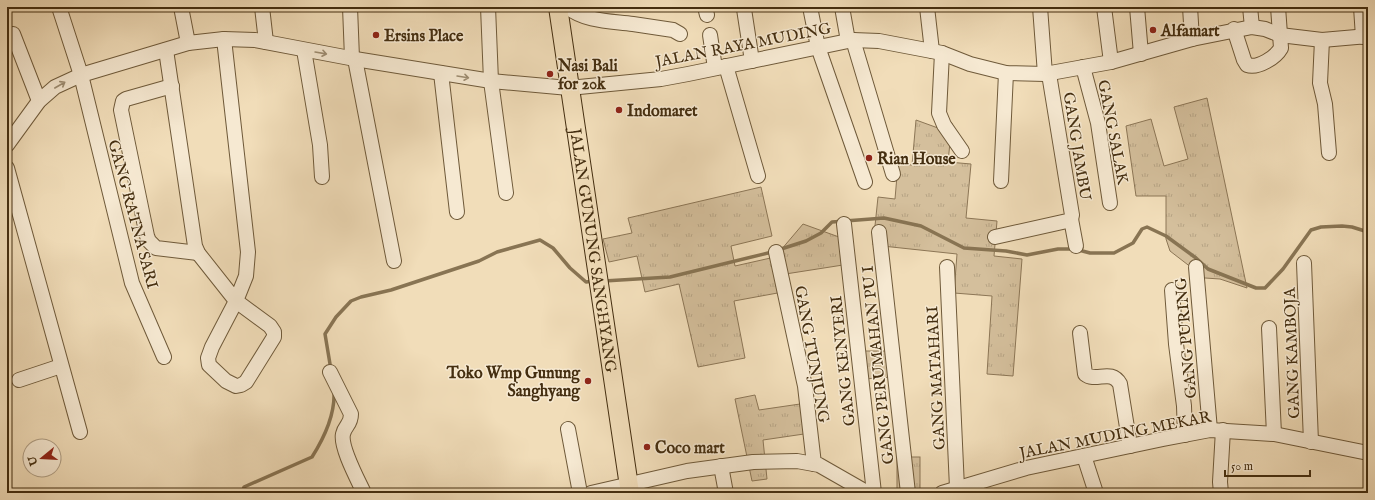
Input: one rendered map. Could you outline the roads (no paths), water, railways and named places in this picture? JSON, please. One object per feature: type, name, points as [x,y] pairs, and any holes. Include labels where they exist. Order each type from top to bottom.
[{"type":"main road","name":"JALAN GUNUNG SANGHYANG","points":[[558,7],[629,488]]},
{"type":"street","name":"GANG RATNA SARI","points":[[60,7],[81,75],[132,283],[164,357]]},
{"type":"street","points":[[181,7],[188,43]]},
{"type":"street","points":[[262,7],[266,42]]},
{"type":"street","points":[[350,7],[353,59],[394,261]]},
{"type":"street","points":[[488,7],[491,81],[506,193]]},
{"type":"street","points":[[567,7],[587,18],[673,30],[680,34]]},
{"type":"street","points":[[810,7],[818,47],[865,182]]},
{"type":"street","points":[[842,7],[893,174]]},
{"type":"street","points":[[927,7],[937,52],[940,113],[944,125],[962,152]]},
{"type":"street","name":"GANG JAMBU","points":[[995,237],[1067,221],[1071,218],[1047,74],[1040,7]]},
{"type":"street","points":[[1104,7],[1111,62]]},
{"type":"street","points":[[1137,7],[1142,54]]},
{"type":"street","points":[[1190,7],[1192,39]]},
{"type":"street","points":[[1250,7],[1252,27]]},
{"type":"street","points":[[1234,30],[1247,65],[1250,66],[1271,58],[1279,51],[1281,39],[1278,7]]},
{"type":"street","points":[[1361,7],[1365,37]]},
{"type":"street","points":[[744,9],[752,61]]},
{"type":"street","name":"JALAN RAYA MUDING","points":[[7,145],[39,101],[55,87],[81,75],[188,43],[224,39],[266,42],[353,59],[491,81],[569,88],[661,78],[851,40],[879,41],[937,52],[970,64],[1006,73],[1047,74],[1111,62],[1192,39],[1252,27],[1265,29],[1281,39],[1322,40],[1365,37]]},
{"type":"street","points":[[13,34],[39,101]]},
{"type":"street","points":[[710,35],[758,176]]},
{"type":"street","points":[[166,50],[195,246],[198,253],[236,302],[270,326],[274,332],[274,337],[246,382],[236,386],[226,381],[209,365],[208,358],[212,347],[236,302],[246,276],[248,252],[224,39]]},
{"type":"street","points":[[1322,40],[1320,83],[1325,104],[1329,153]]},
{"type":"street","points":[[304,50],[320,145],[322,177]]},
{"type":"street","name":"GANG SALAK","points":[[1083,67],[1098,124],[1110,203]]},
{"type":"street","points":[[440,73],[457,212]]},
{"type":"street","points":[[1001,181],[1006,73]]},
{"type":"street","points":[[172,86],[126,99],[121,105],[121,110],[149,241],[156,248],[198,253]]},
{"type":"street","points":[[7,168],[80,432]]},
{"type":"street","points":[[1071,218],[1076,246]]},
{"type":"street","name":"GANG KENYERI","points":[[844,224],[874,493]]},
{"type":"street","name":"GANG PERUMAHAN PU I","points":[[879,232],[908,493]]},
{"type":"street","name":"GANG TUNJUNG","points":[[776,252],[805,386],[814,464]]},
{"type":"street","name":"GANG KAMBOJA","points":[[1304,263],[1311,442]]},
{"type":"street","name":"GANG MATAHARI","points":[[947,267],[957,488]]},
{"type":"street","name":"GANG PURING","points":[[1196,267],[1216,430],[1221,493]]},
{"type":"street","points":[[1172,290],[1185,435]]},
{"type":"street","points":[[1269,328],[1274,434]]},
{"type":"street","points":[[1080,333],[1086,375],[1091,377],[1112,376],[1117,379],[1120,384],[1130,446]]},
{"type":"street","points":[[19,380],[61,366]]},
{"type":"street","points":[[330,372],[351,414],[351,420],[343,433],[344,448],[364,493]]},
{"type":"street","points":[[568,429],[580,493]]},
{"type":"street","name":"JALAN MUDING MEKAR","points":[[942,493],[1026,468],[1216,430],[1274,434],[1368,453]]},
{"type":"street","points":[[1084,456],[1096,493]]},
{"type":"street","points":[[591,493],[629,488],[687,471],[753,462],[797,461],[819,465],[868,493]]},
{"type":"street","points":[[721,466],[726,493]]},
{"type":"waterway","points":[[778,250],[806,241],[821,233],[832,222],[884,218],[921,226],[964,248],[1006,251],[1027,255],[1058,249],[1075,249],[1090,253],[1114,253],[1133,243],[1142,229],[1147,227],[1166,236],[1196,258],[1208,269],[1256,288],[1265,288],[1283,269],[1311,230],[1321,227],[1342,226],[1352,227],[1368,232]]},
{"type":"waterway","points":[[331,370],[325,334],[336,317],[351,301],[361,297],[391,290],[479,261],[497,252],[540,240],[553,248],[570,268],[586,282],[594,281]]},
{"type":"waterway","points":[[604,281],[670,277],[772,252]]},
{"type":"waterway","points":[[242,493],[244,487],[312,457],[328,426],[333,409],[334,392]]},
{"type":"place","name":"Alfamart","points":[[1153,30]]},
{"type":"place","name":"Ersins Place","points":[[376,35]]},
{"type":"place","name":"Nasi Bali for 20k","points":[[550,74]]},
{"type":"place","name":"Indomaret","points":[[619,110]]},
{"type":"place","name":"Rian House","points":[[869,158]]},
{"type":"place","name":"Toko Wmp Gunung Sanghyang","points":[[588,381]]},
{"type":"place","name":"Coco mart","points":[[647,447]]}]
